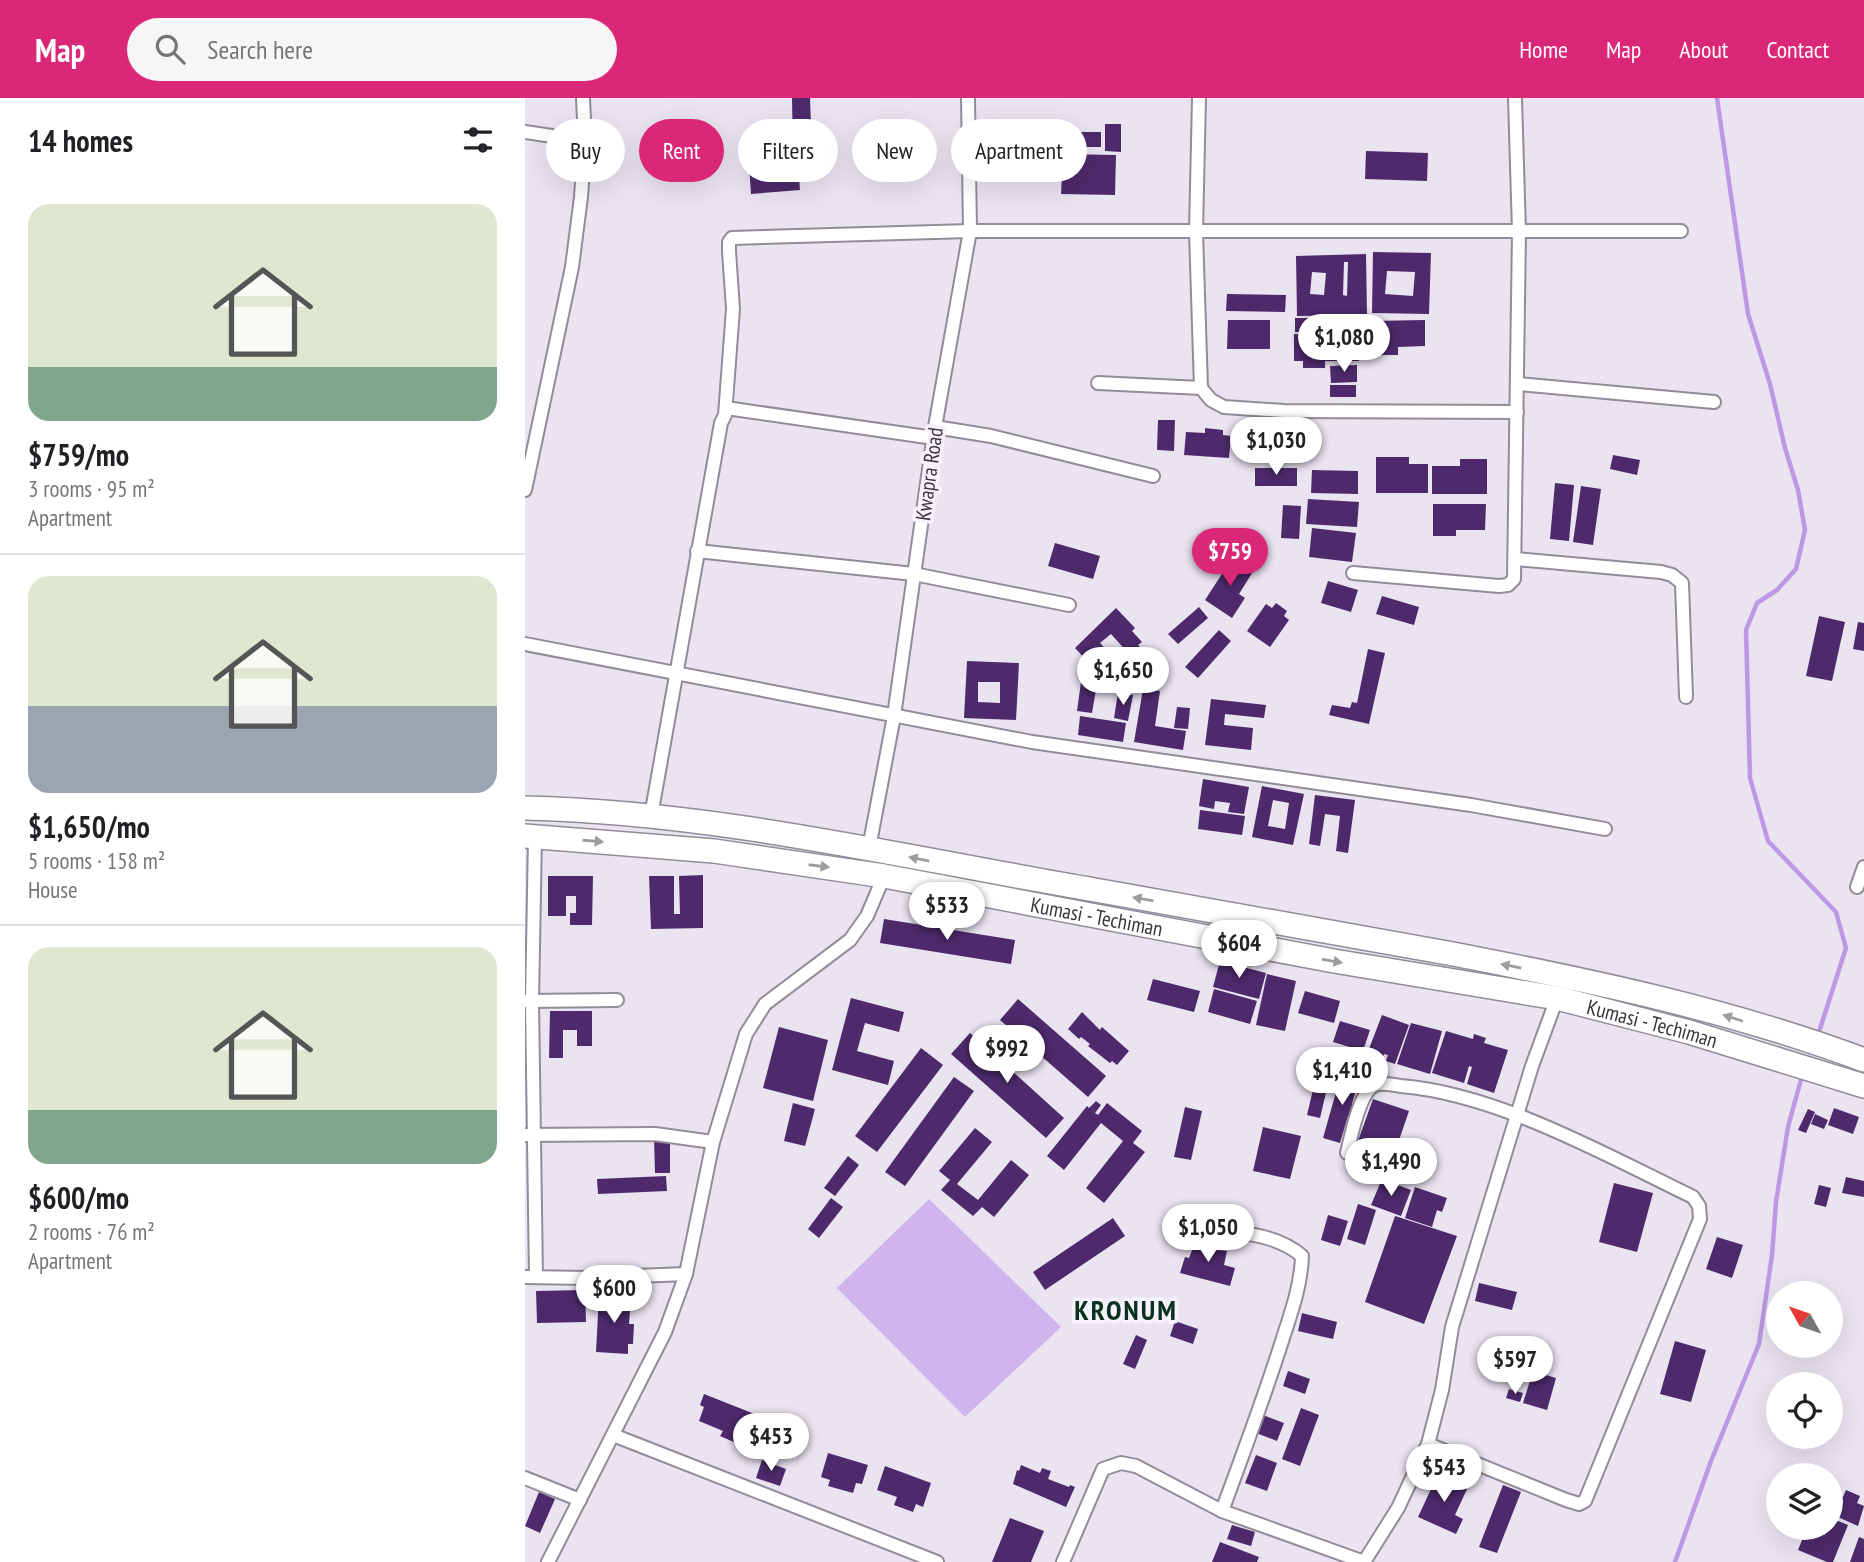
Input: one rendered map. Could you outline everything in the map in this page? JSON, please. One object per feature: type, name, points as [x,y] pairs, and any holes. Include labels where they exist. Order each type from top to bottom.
[{"type":"highway","points":[[525,808],[651,816],[753,829],[1332,932],[1576,978],[1703,1008],[1864,1060]]},
{"type":"highway","name":"Kumasi - Techiman","points":[[530,836],[713,851],[884,876],[1321,959],[1557,998],[1689,1032],[1864,1086]]},
{"type":"street","points":[[583,98],[584,119]]},
{"type":"street","name":"Kwapra Road","points":[[869,848],[894,716],[934,433],[970,231],[968,98]]},
{"type":"street","points":[[1199,98],[1196,232],[1201,388],[1211,400],[1224,407],[1285,411],[1517,412]]},
{"type":"street","points":[[1353,573],[1499,586],[1508,585],[1514,579],[1520,232],[1515,98]]},
{"type":"street","points":[[525,132],[546,135]]},
{"type":"street","points":[[525,490],[572,267],[582,182]]},
{"type":"street","points":[[651,816],[697,551],[726,408],[733,309],[729,251],[732,238],[970,231],[1681,231]]},
{"type":"street","points":[[1098,383],[1201,388]]},
{"type":"street","points":[[1518,384],[1714,402]]},
{"type":"street","points":[[726,408],[934,433],[991,436],[1153,476]]},
{"type":"street","points":[[697,551],[914,574],[1069,605]]},
{"type":"street","points":[[1516,559],[1661,572],[1672,575],[1682,583],[1686,697]]},
{"type":"street","points":[[525,645],[1032,742],[1459,803],[1605,829]]},
{"type":"street","points":[[530,836],[528,1001],[531,1277],[686,1274]]},
{"type":"street","points":[[1857,887],[1864,867]]},
{"type":"street","points":[[548,1562],[666,1332],[686,1274],[713,1142],[746,1034],[765,1004],[850,940],[867,916],[884,876]]},
{"type":"street","points":[[1063,1562],[1103,1469],[1113,1464],[1136,1466],[1222,1511],[1364,1562],[1398,1508],[1428,1444],[1442,1390],[1453,1326],[1517,1116],[1557,998]]},
{"type":"street","points":[[528,1001],[617,1000]]},
{"type":"street","points":[[1347,1153],[1363,1099],[1370,1089],[1379,1084],[1427,1088],[1517,1116],[1693,1197],[1699,1206],[1700,1219],[1585,1501],[1579,1504],[1566,1500],[1428,1444]]},
{"type":"street","points":[[529,1135],[655,1134],[713,1142]]},
{"type":"street","points":[[1203,1227],[1274,1239],[1290,1246],[1302,1256],[1297,1292],[1270,1381],[1222,1511]]},
{"type":"street","points":[[613,1435],[936,1562]]},
{"type":"street","points":[[525,1478],[580,1500]]},
{"type":"shaded area","points":[[929,1199],[1061,1327],[965,1417],[837,1288]]},
{"type":"building","points":[[792,98],[810,98],[811,119],[792,119]]},
{"type":"building","points":[[1105,124],[1121,124],[1121,152],[1105,151]]},
{"type":"building","points":[[1087,132],[1101,132],[1101,147],[1087,147]]},
{"type":"building","points":[[1366,151],[1428,153],[1427,181],[1365,179]]},
{"type":"building","points":[[1087,154],[1116,155],[1115,195],[1061,194],[1062,182],[1087,182]]},
{"type":"building","points":[[750,182],[799,182],[800,190],[751,194]]},
{"type":"building","points":[[1373,252],[1431,253],[1429,314],[1372,313]],"holes":[[[1387,271],[1415,272],[1413,296],[1385,294]]]},
{"type":"building","points":[[1366,254],[1367,315],[1297,316],[1296,256]],"holes":[[[1344,262],[1348,262],[1347,296],[1343,295]],[[1312,272],[1326,273],[1324,295],[1310,294]]]},
{"type":"building","points":[[1227,294],[1286,295],[1285,312],[1226,311]]},
{"type":"building","points":[[1295,318],[1364,318],[1364,332],[1295,332]]},
{"type":"building","points":[[1228,320],[1270,320],[1270,349],[1227,349]]},
{"type":"building","points":[[1425,320],[1425,346],[1398,347],[1398,355],[1370,355],[1370,321]]},
{"type":"building","points":[[1294,334],[1360,336],[1359,361],[1325,361],[1325,368],[1303,368],[1303,361],[1294,361]]},
{"type":"building","points":[[1357,365],[1357,382],[1331,383],[1330,366]]},
{"type":"building","points":[[1330,385],[1356,385],[1356,397],[1330,397]]},
{"type":"building","points":[[1158,420],[1175,420],[1174,451],[1157,450]]},
{"type":"building","points":[[1205,428],[1223,430],[1223,435],[1231,436],[1229,458],[1184,455],[1186,432],[1205,433]]},
{"type":"building","points":[[1306,432],[1307,443],[1293,444],[1292,433]]},
{"type":"building","points":[[1613,455],[1640,460],[1637,475],[1610,469]]},
{"type":"building","points":[[1376,457],[1409,457],[1409,464],[1428,464],[1428,493],[1376,493]]},
{"type":"building","points":[[1460,459],[1487,459],[1487,494],[1432,494],[1432,466],[1460,466]]},
{"type":"building","points":[[1255,468],[1297,468],[1297,486],[1255,486]]},
{"type":"building","points":[[1312,470],[1358,471],[1358,494],[1311,493]]},
{"type":"building","points":[[1555,483],[1574,485],[1569,541],[1550,539]]},
{"type":"building","points":[[1581,486],[1601,489],[1593,545],[1573,542]]},
{"type":"building","points":[[1308,499],[1359,502],[1357,527],[1306,524]]},
{"type":"building","points":[[1433,504],[1486,504],[1485,530],[1456,530],[1456,536],[1433,536]]},
{"type":"building","points":[[1283,505],[1301,506],[1299,539],[1281,538]]},
{"type":"building","points":[[1312,528],[1356,533],[1352,562],[1309,557]]},
{"type":"building","points":[[1055,543],[1100,556],[1093,579],[1048,566]]},
{"type":"building","points":[[1233,557],[1254,570],[1239,594],[1245,598],[1232,618],[1205,600]]},
{"type":"building","points":[[1328,581],[1358,590],[1351,612],[1321,603]]},
{"type":"building","points":[[1382,596],[1419,607],[1414,625],[1376,614]]},
{"type":"building","points":[[1276,603],[1287,611],[1284,616],[1289,620],[1270,647],[1247,631],[1266,604],[1272,608]]},
{"type":"building","points":[[1199,607],[1208,618],[1178,644],[1168,634]]},
{"type":"building","points":[[1116,608],[1135,628],[1132,631],[1142,642],[1138,645],[1145,652],[1110,685],[1075,648]],"holes":[[[1111,634],[1128,653],[1117,662],[1100,643]]]},
{"type":"building","points":[[1819,616],[1845,622],[1832,681],[1806,676]]},
{"type":"building","points":[[1858,622],[1864,623],[1864,651],[1853,649]]},
{"type":"building","points":[[1219,630],[1231,641],[1198,678],[1185,667]]},
{"type":"building","points":[[1368,649],[1385,653],[1369,724],[1329,715],[1332,705],[1350,708],[1352,702],[1357,703]]},
{"type":"building","points":[[967,661],[1019,663],[1016,720],[964,718]],"holes":[[[978,682],[1000,682],[1000,703],[978,702]]]},
{"type":"building","points":[[1081,682],[1097,684],[1092,713],[1077,711]]},
{"type":"building","points":[[1143,689],[1160,691],[1155,726],[1186,731],[1183,750],[1134,742]]},
{"type":"building","points":[[1118,693],[1133,695],[1128,721],[1114,718]]},
{"type":"building","points":[[1211,699],[1266,705],[1264,718],[1225,714],[1224,725],[1253,728],[1251,750],[1205,745]]},
{"type":"building","points":[[1177,707],[1190,708],[1188,729],[1174,728]]},
{"type":"building","points":[[1080,716],[1126,723],[1123,742],[1078,735]]},
{"type":"building","points":[[1203,779],[1249,787],[1244,814],[1228,812],[1230,803],[1215,801],[1214,809],[1199,806]]},
{"type":"building","points":[[1262,786],[1304,794],[1293,845],[1252,837]],"holes":[[[1273,800],[1289,803],[1285,829],[1268,826]]]},
{"type":"building","points":[[1315,795],[1355,800],[1348,853],[1336,851],[1340,816],[1325,814],[1320,846],[1309,844]]},
{"type":"building","points":[[1200,810],[1245,816],[1242,835],[1198,829]]},
{"type":"building","points":[[703,875],[703,928],[651,929],[649,876],[674,876],[674,914],[680,914],[679,876]]},
{"type":"building","points":[[548,876],[593,876],[592,925],[570,925],[570,913],[576,913],[576,896],[566,896],[566,916],[548,916]]},
{"type":"building","points":[[884,919],[1015,940],[1011,964],[880,943]]},
{"type":"building","points":[[1220,961],[1266,973],[1259,999],[1213,987]]},
{"type":"building","points":[[1267,974],[1296,981],[1285,1031],[1256,1025]]},
{"type":"building","points":[[1153,979],[1200,991],[1194,1012],[1147,1000]]},
{"type":"building","points":[[1214,989],[1257,1001],[1250,1024],[1208,1012]]},
{"type":"building","points":[[1305,991],[1340,1001],[1334,1023],[1298,1013]]},
{"type":"building","points":[[851,998],[904,1012],[899,1032],[865,1023],[857,1051],[894,1061],[888,1085],[832,1070]]},
{"type":"building","points":[[1018,999],[1106,1076],[1088,1097],[1000,1020]]},
{"type":"building","points":[[550,1011],[592,1011],[592,1046],[577,1046],[577,1030],[563,1030],[563,1058],[549,1058]]},
{"type":"building","points":[[1082,1012],[1100,1030],[1102,1027],[1129,1051],[1117,1065],[1112,1061],[1110,1063],[1088,1046],[1090,1044],[1068,1029]]},
{"type":"building","points":[[1382,1015],[1409,1025],[1395,1064],[1386,1061],[1388,1055],[1384,1054],[1382,1059],[1367,1054]]},
{"type":"building","points":[[1340,1021],[1370,1030],[1363,1051],[1333,1042]]},
{"type":"building","points":[[1411,1023],[1442,1031],[1430,1074],[1397,1064]]},
{"type":"building","points":[[779,1027],[828,1040],[813,1101],[763,1088]]},
{"type":"building","points":[[1446,1031],[1473,1039],[1474,1034],[1486,1038],[1484,1043],[1508,1050],[1494,1093],[1467,1084],[1472,1067],[1469,1066],[1464,1083],[1432,1073]]},
{"type":"building","points":[[970,1033],[1064,1118],[1046,1138],[951,1054]]},
{"type":"building","points":[[921,1048],[943,1065],[877,1152],[855,1136]]},
{"type":"building","points":[[1342,1071],[1360,1076],[1352,1104],[1358,1106],[1355,1118],[1348,1116],[1340,1143],[1323,1138]]},
{"type":"building","points":[[954,1077],[974,1091],[905,1186],[885,1172]]},
{"type":"building","points":[[1316,1077],[1329,1080],[1320,1118],[1307,1115]]},
{"type":"building","points":[[1373,1099],[1409,1111],[1387,1175],[1350,1163]]},
{"type":"building","points":[[1096,1101],[1101,1105],[1095,1113],[1098,1115],[1107,1103],[1142,1131],[1133,1143],[1145,1152],[1104,1203],[1086,1188],[1123,1141],[1101,1123],[1064,1170],[1047,1156],[1087,1106],[1089,1108]]},
{"type":"building","points":[[793,1103],[815,1109],[805,1146],[784,1141]]},
{"type":"building","points":[[1185,1107],[1202,1111],[1191,1160],[1174,1157]]},
{"type":"building","points":[[1834,1108],[1859,1117],[1853,1134],[1828,1125]]},
{"type":"building","points":[[1808,1109],[1815,1112],[1806,1133],[1798,1130]]},
{"type":"building","points":[[1815,1114],[1828,1120],[1824,1129],[1811,1124]]},
{"type":"building","points":[[1263,1127],[1301,1136],[1290,1179],[1253,1171]]},
{"type":"building","points":[[975,1128],[992,1142],[957,1184],[978,1200],[1011,1160],[1029,1175],[994,1217],[982,1207],[973,1216],[941,1190],[950,1180],[939,1171]]},
{"type":"building","points":[[670,1138],[670,1173],[655,1173],[654,1139]]},
{"type":"building","points":[[848,1156],[859,1165],[835,1196],[824,1188]]},
{"type":"building","points":[[666,1176],[667,1191],[598,1194],[597,1179]]},
{"type":"building","points":[[1846,1177],[1864,1181],[1864,1197],[1842,1193]]},
{"type":"building","points":[[1382,1179],[1411,1190],[1401,1216],[1371,1205]]},
{"type":"building","points":[[1614,1183],[1653,1193],[1637,1252],[1599,1242]]},
{"type":"building","points":[[1819,1185],[1831,1188],[1826,1207],[1814,1204]]},
{"type":"building","points":[[1415,1187],[1447,1198],[1442,1212],[1437,1210],[1432,1227],[1405,1218]]},
{"type":"building","points":[[831,1198],[843,1207],[819,1238],[808,1229]]},
{"type":"building","points":[[1358,1204],[1376,1210],[1365,1245],[1347,1239]]},
{"type":"building","points":[[1328,1215],[1348,1221],[1340,1246],[1321,1240]]},
{"type":"building","points":[[1395,1216],[1457,1236],[1424,1324],[1365,1302]]},
{"type":"building","points":[[1113,1218],[1125,1236],[1045,1290],[1033,1272]]},
{"type":"building","points":[[1717,1237],[1743,1245],[1732,1278],[1706,1269]]},
{"type":"building","points":[[1196,1240],[1211,1244],[1210,1249],[1227,1251],[1224,1265],[1235,1268],[1230,1286],[1180,1273],[1185,1257],[1189,1258]]},
{"type":"building","points":[[1479,1283],[1517,1292],[1512,1310],[1475,1301]]},
{"type":"building","points":[[585,1290],[586,1322],[537,1323],[536,1291]]},
{"type":"building","points":[[599,1295],[631,1297],[629,1324],[634,1324],[633,1344],[628,1344],[628,1354],[596,1352]]},
{"type":"building","points":[[1302,1313],[1337,1322],[1333,1339],[1298,1331]]},
{"type":"building","points":[[1175,1321],[1198,1329],[1193,1344],[1170,1336]]},
{"type":"building","points":[[1136,1335],[1147,1340],[1135,1369],[1123,1364]]},
{"type":"building","points":[[1675,1341],[1706,1350],[1691,1402],[1660,1394]]},
{"type":"building","points":[[1288,1371],[1310,1379],[1305,1394],[1283,1386]]},
{"type":"building","points":[[1533,1371],[1556,1378],[1547,1410],[1523,1403]]},
{"type":"building","points":[[1509,1389],[1523,1393],[1520,1402],[1506,1398]]},
{"type":"building","points":[[704,1394],[757,1415],[747,1440],[738,1437],[736,1443],[720,1436],[723,1431],[699,1421],[704,1407],[700,1405]]},
{"type":"building","points":[[1301,1408],[1319,1415],[1300,1466],[1282,1459]]},
{"type":"building","points":[[1263,1415],[1284,1423],[1277,1441],[1256,1433]]},
{"type":"building","points":[[828,1453],[868,1465],[862,1484],[856,1483],[853,1493],[828,1486],[830,1480],[821,1477]]},
{"type":"building","points":[[1256,1455],[1277,1463],[1267,1491],[1245,1483]]},
{"type":"building","points":[[762,1460],[786,1469],[780,1486],[756,1478]]},
{"type":"building","points":[[1021,1465],[1040,1473],[1042,1468],[1051,1471],[1048,1479],[1075,1487],[1066,1507],[1013,1484]]},
{"type":"building","points":[[885,1466],[931,1483],[923,1507],[916,1504],[913,1512],[894,1505],[897,1497],[877,1490]]},
{"type":"building","points":[[1438,1474],[1468,1487],[1455,1515],[1463,1519],[1456,1534],[1418,1517]]},
{"type":"building","points":[[1503,1485],[1521,1492],[1497,1553],[1479,1547]]},
{"type":"building","points":[[1846,1490],[1860,1496],[1857,1503],[1864,1506],[1858,1526],[1843,1519],[1843,1497]]},
{"type":"building","points":[[539,1492],[555,1499],[540,1533],[525,1526]]},
{"type":"building","points":[[1010,1518],[1044,1531],[1031,1562],[992,1562]]},
{"type":"building","points":[[1843,1523],[1848,1525],[1843,1537]]},
{"type":"building","points":[[1232,1525],[1255,1532],[1251,1546],[1227,1539]]},
{"type":"building","points":[[1859,1537],[1864,1539],[1864,1562],[1850,1562]]},
{"type":"building","points":[[1802,1540],[1842,1540],[1833,1562],[1798,1550]]},
{"type":"building","points":[[1220,1542],[1259,1557],[1257,1562],[1212,1562]]},
{"type":"waterway","points":[[1717,98],[1748,314],[1798,490],[1805,530],[1796,569],[1777,590],[1757,603],[1746,630],[1750,778],[1768,841],[1836,912],[1846,948],[1818,1035]]},
{"type":"waterway","points":[[1675,1562],[1711,1461],[1759,1344],[1788,1127],[1802,1076]]},
{"type":"district","name":"KRONUM","points":[[1126,1309]]}]
